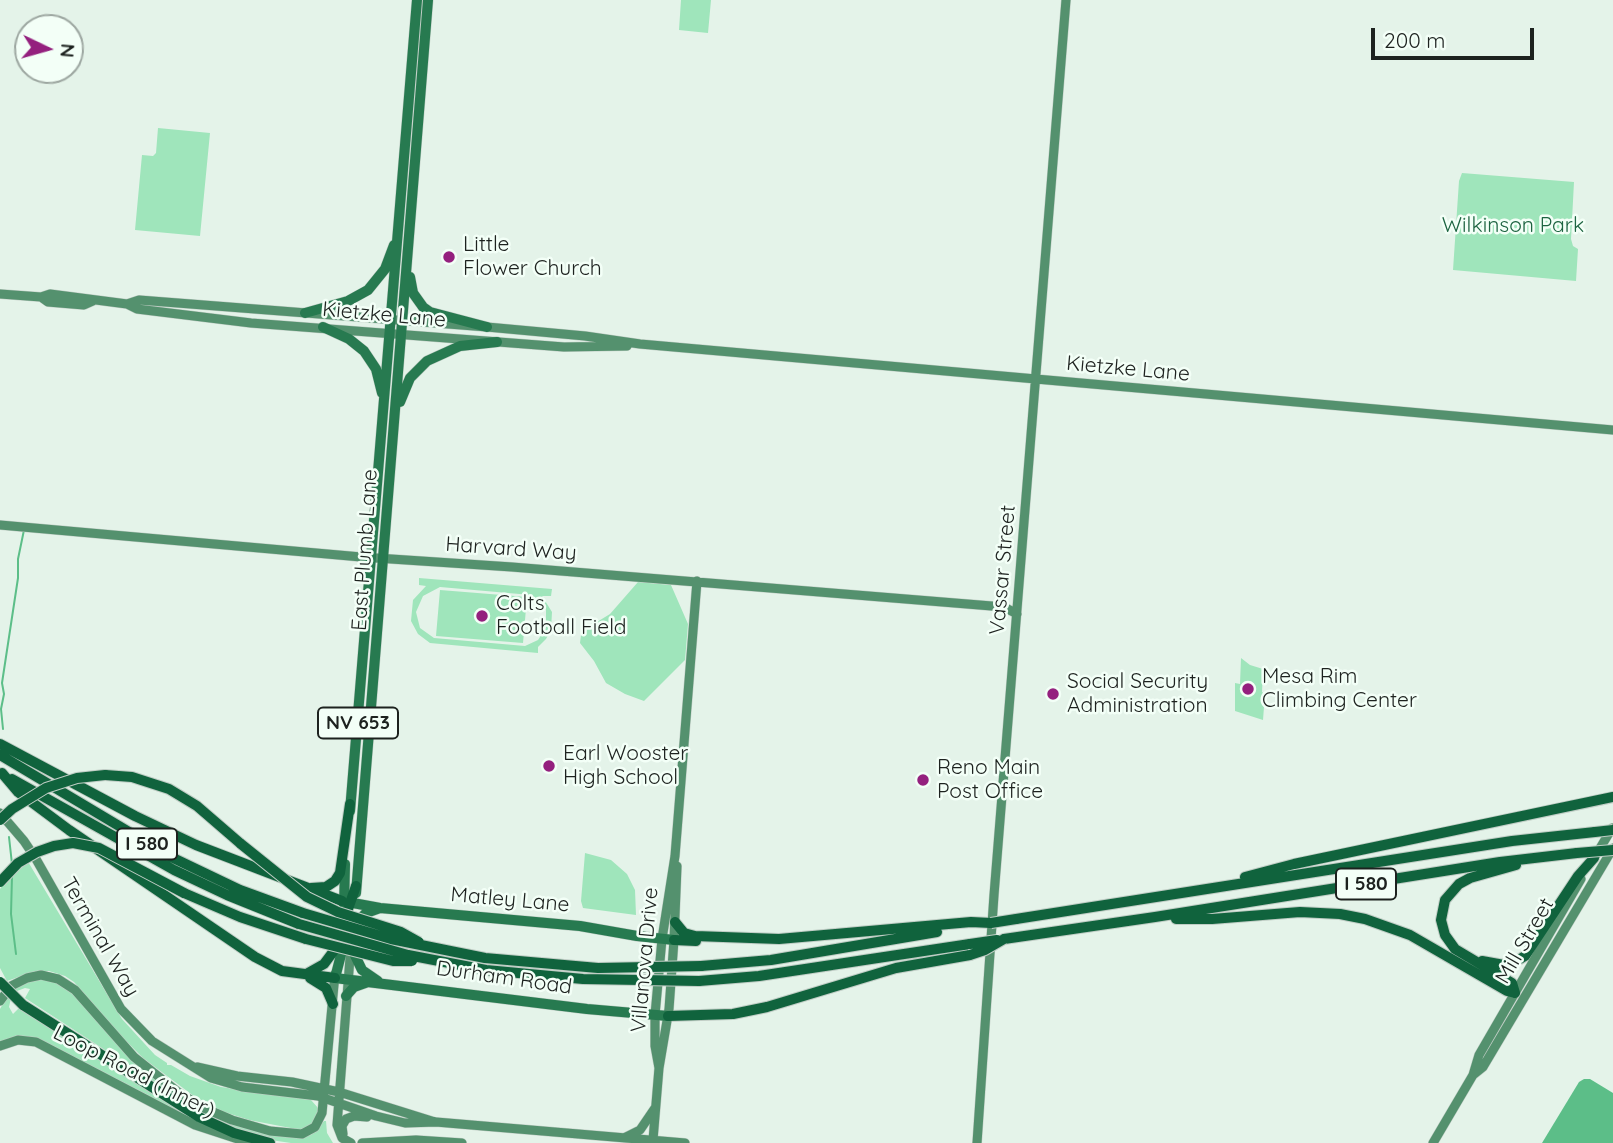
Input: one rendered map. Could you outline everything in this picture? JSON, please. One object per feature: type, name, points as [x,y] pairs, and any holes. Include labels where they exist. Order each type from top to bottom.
[{"type":"highway","points":[[0,744],[135,816],[196,845],[348,903]]},
{"type":"highway","name":"I 580","points":[[0,755],[172,857],[356,942],[429,960],[486,970],[612,981],[699,981],[985,950],[1009,938],[1155,918],[1549,856],[1613,849]]},
{"type":"highway","points":[[1,773],[18,792],[44,812],[155,891],[271,967],[335,978]]},
{"type":"highway","name":"I 580","points":[[1,773],[174,870],[246,903],[428,947],[485,958],[573,967],[632,969],[771,960],[971,925],[1512,841],[1613,828]]},
{"type":"highway","points":[[0,820],[21,802],[46,788],[77,778],[105,775],[132,777],[169,789],[197,806],[307,897],[338,912],[401,932],[428,947]]},
{"type":"highway","points":[[1585,803],[1613,791]]},
{"type":"highway","points":[[1216,887],[1278,868],[1613,797]]},
{"type":"highway","points":[[302,887],[321,889],[331,885],[337,878],[341,869],[350,804]]},
{"type":"highway","points":[[0,882],[18,863],[37,852],[73,843],[107,851],[184,893],[240,917],[306,939],[393,961],[429,960]]},
{"type":"highway","points":[[1519,996],[1512,984],[1459,952],[1447,940],[1442,925],[1443,905],[1451,891],[1470,878],[1549,856]]},
{"type":"highway","points":[[1459,952],[1498,965],[1508,965],[1521,959],[1546,927],[1578,876],[1594,858]]},
{"type":"highway","points":[[301,974],[314,971],[324,964],[333,952],[346,930],[348,903],[356,886]]},
{"type":"highway","points":[[1155,918],[1212,919],[1313,912],[1365,919],[1410,934],[1519,996]]},
{"type":"highway","points":[[675,922],[682,931],[695,936],[779,940]]},
{"type":"highway","points":[[674,940],[729,943],[971,925]]},
{"type":"highway","points":[[668,1016],[716,1016],[753,1011],[881,972],[970,950]]},
{"type":"highway","points":[[301,974],[326,988],[332,1004]]},
{"type":"highway","points":[[0,982],[23,1005],[199,1117],[234,1133],[270,1143]]},
{"type":"main road","name":"East Plumb Lane","points":[[356,886],[391,457],[401,210],[418,0]]},
{"type":"main road","name":"East Plumb Lane","points":[[398,320],[409,240],[428,0]]},
{"type":"main road","name":"Vassar Street","points":[[977,1143],[1066,0]]},
{"type":"main road","points":[[304,313],[359,297],[374,284],[390,259],[401,210]]},
{"type":"main road","points":[[409,240],[410,283],[423,307],[437,315],[487,327]]},
{"type":"main road","name":"Kietzke Lane","points":[[0,293],[41,297],[48,302],[84,305],[93,301],[127,303],[139,300],[487,327],[639,344],[1613,430]]},
{"type":"main road","name":"Kietzke Lane","points":[[127,303],[137,309],[234,321],[590,348],[639,344]]},
{"type":"main road","points":[[323,327],[349,339],[371,360],[380,382],[384,411]]},
{"type":"main road","name":"East Plumb Lane","points":[[348,903],[343,888],[350,804],[349,769],[358,720],[384,411],[397,333]]},
{"type":"main road","points":[[391,457],[401,398],[417,369],[427,360],[450,349],[497,342]]},
{"type":"main road","name":"Harvard Way","points":[[0,525],[1004,607],[1017,614]]},
{"type":"main road","name":"Villanova Drive","points":[[659,1068],[655,1046],[655,1015],[662,939],[675,856],[697,581]]},
{"type":"main road","points":[[349,769],[362,774],[355,857],[357,874]]},
{"type":"main road","name":"Terminal Way","points":[[0,813],[36,859],[121,1009],[152,1041],[202,1074],[227,1084],[324,1093],[339,1091],[436,1122]]},
{"type":"main road","name":"Mill Street","points":[[1519,996],[1613,828]]},
{"type":"main road","name":"Mill Street","points":[[1433,1143],[1473,1075],[1479,1055],[1613,849]]},
{"type":"main road","name":"Villanova Drive","points":[[653,1140],[674,940],[677,880],[675,856]]},
{"type":"main road","points":[[0,1001],[11,986],[27,978],[46,975],[64,982],[75,990],[125,1047],[166,1084],[204,1108],[244,1124],[284,1133],[306,1133],[320,1121],[335,978],[346,930],[348,903]]},
{"type":"main road","name":"Matley Lane","points":[[348,903],[580,926],[674,940]]},
{"type":"main road","points":[[346,930],[366,913],[380,908]]},
{"type":"main road","points":[[346,930],[362,970],[375,981]]},
{"type":"main road","points":[[351,947],[337,1129],[342,1138],[353,1143]]},
{"type":"main road","name":"Durham Road","points":[[335,978],[587,1009],[668,1016]]},
{"type":"main road","points":[[346,996],[354,987],[375,981]]},
{"type":"main road","name":"Loop Road (Inner)","points":[[0,1046],[18,1040],[36,1042],[195,1125],[252,1143]]},
{"type":"main road","name":"Terminal Way","points":[[185,1063],[237,1076],[302,1083],[338,1102],[386,1119],[413,1124],[436,1122],[685,1143]]},
{"type":"main road","points":[[302,1083],[317,1078],[327,1063]]},
{"type":"main road","points":[[623,1138],[640,1130],[656,1107]]},
{"type":"main road","points":[[353,1143],[343,1133],[342,1126],[346,1119],[358,1116],[386,1119]]},
{"type":"main road","points":[[362,1143],[462,1143]]},
{"type":"green space","points":[[681,0],[711,0],[708,33],[679,30]]},
{"type":"green space","points":[[158,128],[210,133],[200,236],[135,230],[142,155],[153,156],[156,153]]},
{"type":"green space","name":"Wilkinson Park","points":[[1462,173],[1574,182],[1571,239],[1573,246],[1578,249],[1576,281],[1453,270],[1459,181]]},
{"type":"green space","points":[[419,578],[552,589],[551,596],[542,596],[552,612],[551,630],[538,647],[538,653],[430,643],[418,634],[411,621],[413,600],[426,586],[419,585]],"holes":[[[440,587],[531,595],[546,610],[546,628],[538,640],[525,646],[434,638],[420,628],[416,612],[423,596]]]},
{"type":"green space","points":[[638,582],[671,585],[688,624],[685,660],[644,701],[606,683],[580,643],[581,635],[610,614]]},
{"type":"green space","name":"Colts Football Field","points":[[440,590],[527,597],[523,643],[436,636]]},
{"type":"green space","name":"Mesa Rim Climbing Center","points":[[1241,658],[1250,665],[1263,669],[1263,720],[1235,711],[1235,683],[1240,684]]},
{"type":"green space","points":[[585,853],[611,860],[627,874],[635,890],[636,915],[583,908],[581,901]]},
{"type":"green space","points":[[27,860],[122,1019],[155,1055],[167,1065],[221,1087],[311,1100],[319,1109],[312,1125],[301,1130],[249,1120],[224,1112],[195,1097],[143,1058],[74,982],[65,976],[49,971],[36,971],[7,981],[0,968],[0,889]]},
{"type":"green space","points":[[35,979],[53,980],[69,990],[125,1052],[152,1077],[208,1113],[305,1136],[311,1135],[326,1121],[327,1133],[333,1143],[291,1143],[264,1139],[211,1119],[25,998],[30,989],[14,989]]},
{"type":"green space","points":[[8,995],[11,998],[9,1007],[13,1014],[21,1006],[202,1121],[182,1116],[33,1038],[20,1036],[0,1042],[0,1009]]},
{"type":"shaded area","points":[[1590,1079],[1613,1093],[1613,1143],[1542,1143],[1579,1082]]},
{"type":"waterway","points":[[3,729],[2,683],[24,530]]},
{"type":"waterway","points":[[9,837],[12,864]]},
{"type":"waterway","points":[[12,876],[11,914],[16,954]]},
{"type":"place","name":"Little Flower Church","points":[[449,257]]},
{"type":"place","name":"Colts Football Field","points":[[482,616]]},
{"type":"place","name":"Mesa Rim Climbing Center","points":[[1248,689]]},
{"type":"place","name":"Social Security Administration","points":[[1053,694]]},
{"type":"place","name":"Earl Wooster High School","points":[[549,766]]},
{"type":"place","name":"Reno Main Post Office","points":[[923,780]]}]
